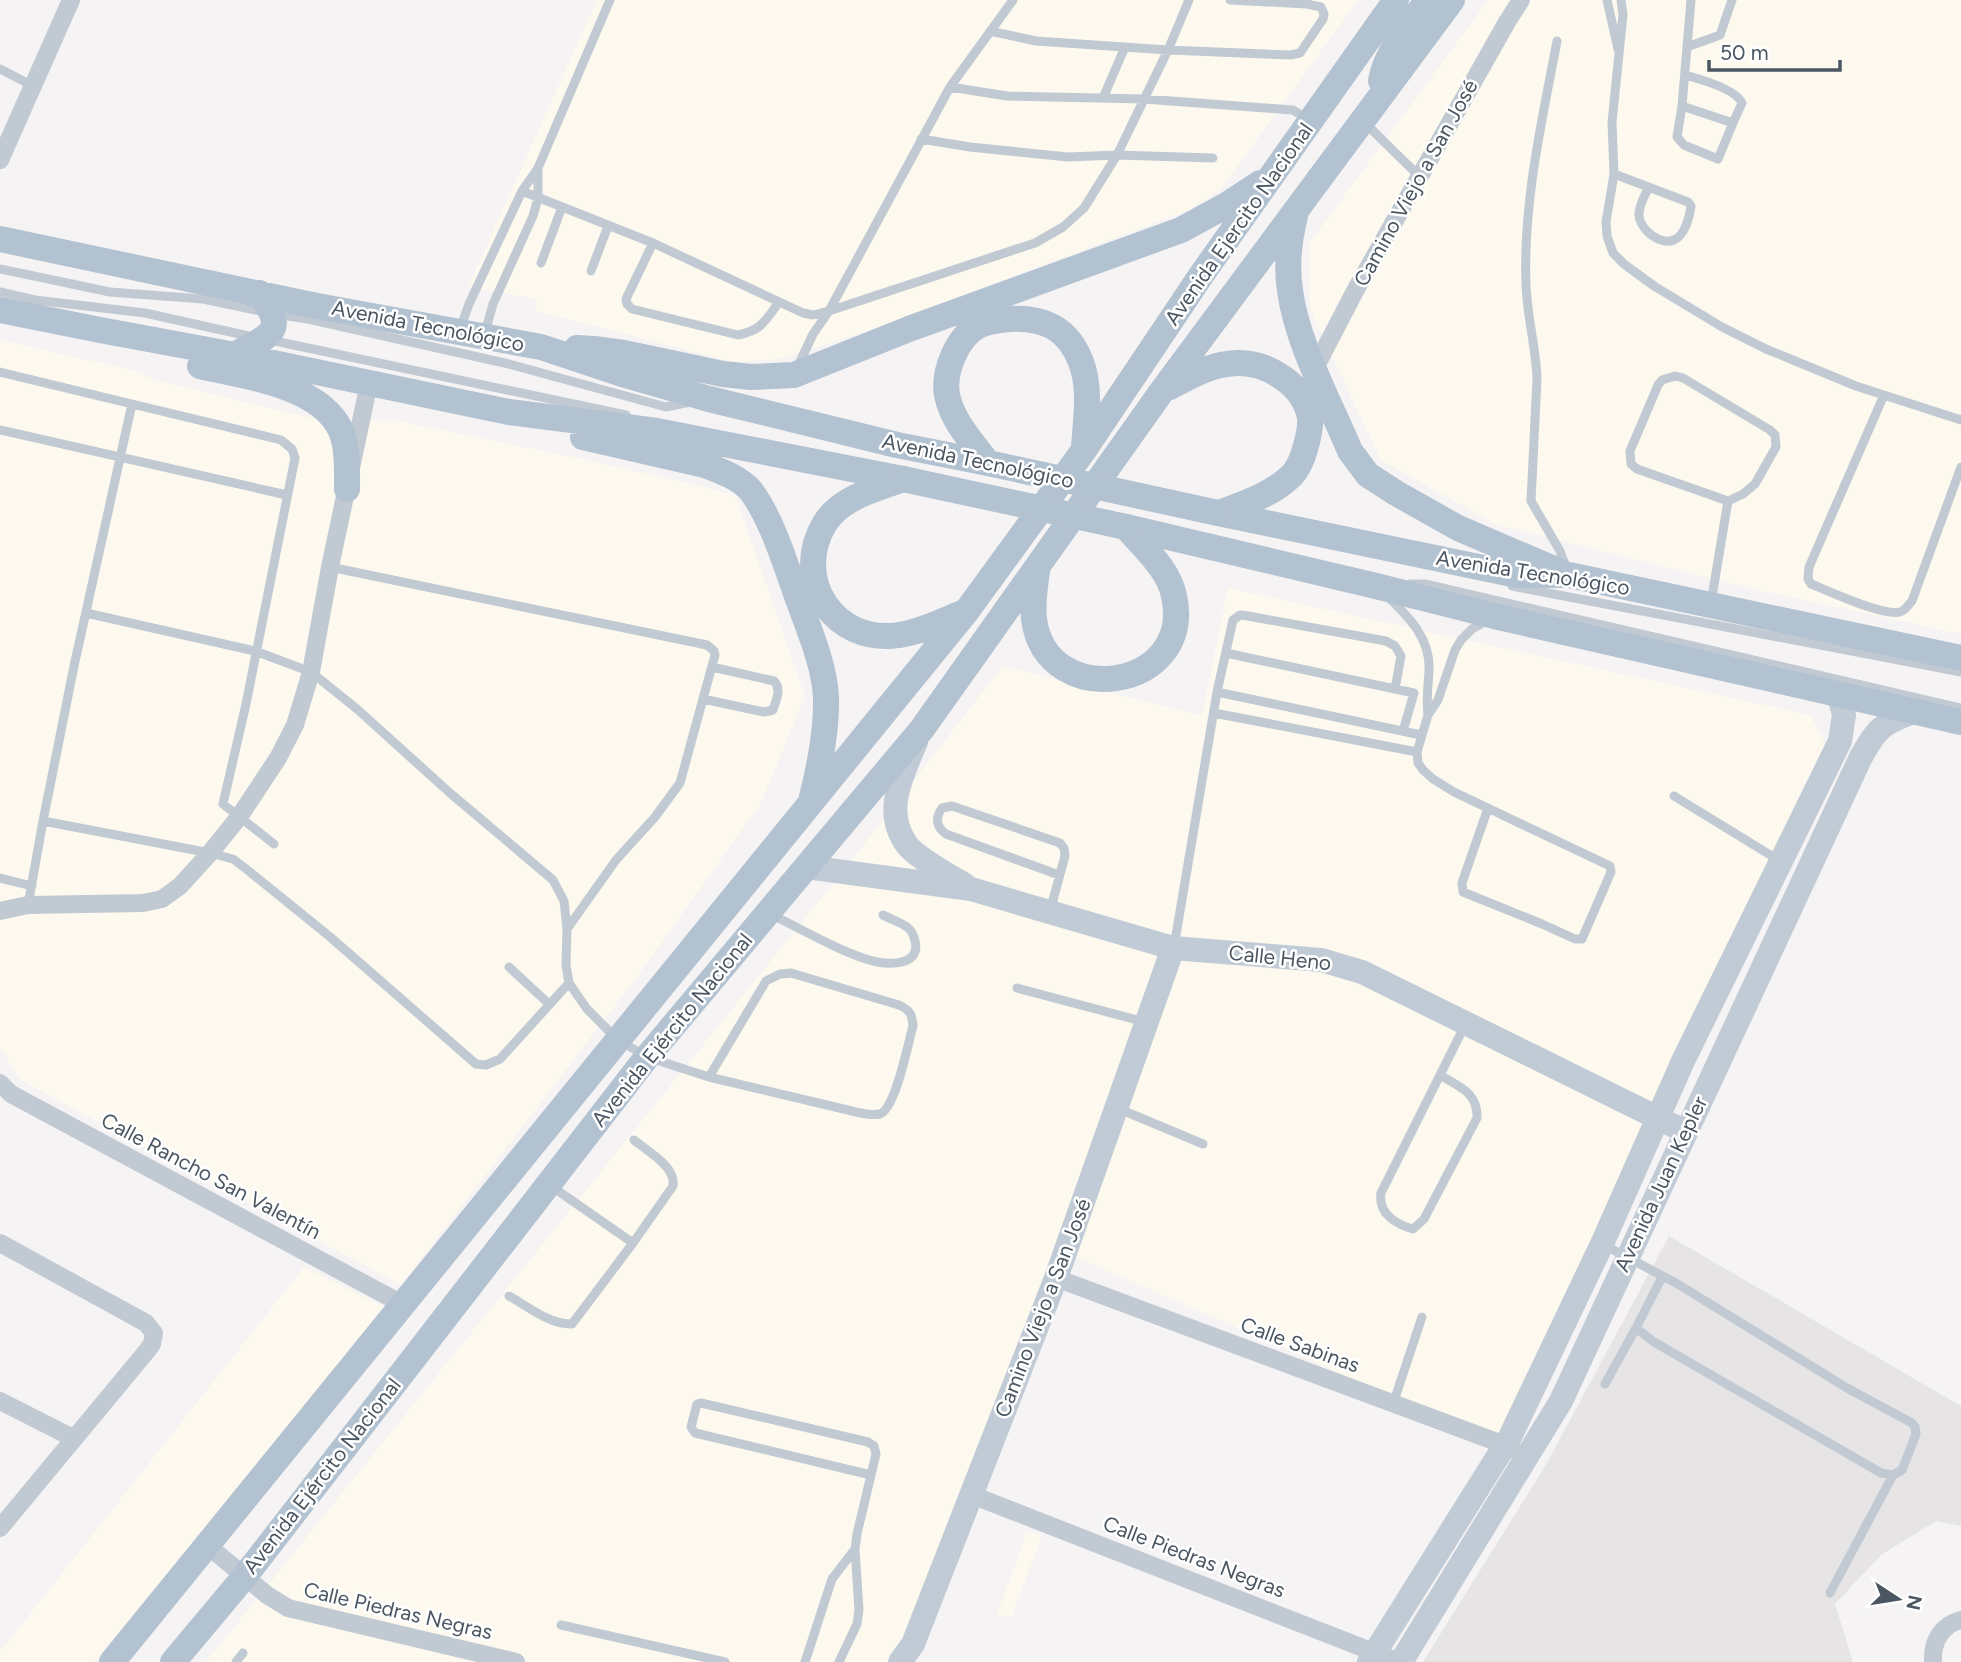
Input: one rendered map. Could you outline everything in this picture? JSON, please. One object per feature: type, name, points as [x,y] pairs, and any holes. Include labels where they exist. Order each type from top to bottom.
[{"type":"main road","name":"Avenida Ejercito Nacional","points":[[1084,450],[1202,274],[1396,0]]},
{"type":"main road","points":[[1371,111],[1387,60],[1427,0]]},
{"type":"main road","name":"Avenida Ejercito Nacional","points":[[1162,391],[1452,0]]},
{"type":"main road","points":[[541,347],[594,348],[723,374],[751,377],[794,375],[909,329],[1181,230],[1225,206],[1273,174]]},
{"type":"main road","points":[[1296,210],[1289,238],[1288,264],[1296,320],[1350,451],[1368,475],[1396,493],[1458,528],[1569,575]]},
{"type":"main road","name":"Avenida Tecnológico","points":[[0,239],[266,304],[541,347],[709,399],[897,445],[1470,570],[1517,575],[1569,575],[1961,658]]},
{"type":"main road","points":[[235,355],[270,333],[274,324],[266,304]]},
{"type":"main road","name":"Avenida Tecnológico","points":[[0,310],[509,412],[657,431],[903,479],[1126,527],[1494,616],[1961,722]]},
{"type":"main road","points":[[988,463],[955,416],[947,397],[946,384],[948,368],[961,342],[977,327],[999,320],[1022,318],[1046,323],[1057,328],[1072,343],[1082,363],[1085,380],[1087,402],[1084,450]]},
{"type":"main road","points":[[100,330],[190,363],[274,383],[300,392],[320,404],[337,421],[344,438],[347,489]]},
{"type":"main road","points":[[1162,391],[1205,368],[1241,363],[1259,366],[1278,375],[1304,400],[1310,418],[1309,435],[1303,457],[1291,476],[1251,502],[1218,513]]},
{"type":"main road","name":"Avenida Ejército Nacional","points":[[173,1662],[245,1576],[647,1057],[922,729],[1162,391]]},
{"type":"main road","points":[[509,412],[584,437],[705,465],[722,471],[749,489],[773,533],[819,658],[826,695],[825,723],[820,767],[810,805]]},
{"type":"main road","name":"Avenida Ejército Nacional","points":[[112,1662],[967,612],[1084,450]]},
{"type":"main road","points":[[903,479],[858,496],[840,507],[826,522],[814,556],[815,579],[821,599],[841,623],[864,633],[881,636],[900,635],[967,612]]},
{"type":"main road","points":[[1038,567],[1034,619],[1039,639],[1051,658],[1072,673],[1095,679],[1112,680],[1132,676],[1151,665],[1164,652],[1172,637],[1176,617],[1174,596],[1168,580],[1126,527]]},
{"type":"street","points":[[0,160],[71,0]]},
{"type":"street","name":"Camino Viejo a San José","points":[[1315,368],[1521,0]]},
{"type":"street","points":[[0,911],[28,905],[143,903],[162,899],[180,886],[239,817],[278,758],[295,725],[311,672],[369,383]]},
{"type":"street","name":"Avenida Juan Kepler","points":[[1372,1657],[1505,1445],[1537,1382],[1683,1061],[1840,741],[1844,715],[1839,696]]},
{"type":"street","name":"Avenida Juan Kepler","points":[[1400,1662],[1561,1401],[1864,751],[1889,721],[1914,712]]},
{"type":"street","name":"Calle Heno","points":[[922,729],[900,782],[894,808],[898,827],[907,846],[971,889]]},
{"type":"street","name":"Calle Heno","points":[[806,867],[971,889],[1173,948],[1293,957],[1341,964],[1685,1131]]},
{"type":"street","name":"Camino Viejo a San José","points":[[900,1662],[913,1644],[1056,1278],[1173,948]]},
{"type":"street","name":"Calle Rancho San Valentín","points":[[0,1083],[10,1094],[404,1304]]},
{"type":"street","points":[[0,1243],[145,1323],[153,1330],[154,1337],[146,1352],[0,1528]]},
{"type":"street","name":"Calle Sabinas","points":[[1056,1278],[1505,1445],[1526,1457]]},
{"type":"street","points":[[0,1401],[74,1438]]},
{"type":"street","name":"Calle Piedras Negras","points":[[972,1495],[1372,1657],[1400,1662]]},
{"type":"street","name":"Calle Piedras Negras","points":[[207,1545],[267,1595],[288,1608],[516,1662]]},
{"type":"street","points":[[1933,1662],[1932,1651],[1937,1637],[1947,1626],[1961,1620]]},
{"type":"lane","points":[[471,335],[468,304],[522,191],[538,168],[610,0]]},
{"type":"lane","points":[[794,375],[813,334],[830,311],[950,87],[1013,0]]},
{"type":"lane","points":[[522,191],[653,243],[803,313],[830,311],[1035,243],[1063,227],[1084,208],[1116,155],[1168,50],[1189,0]]},
{"type":"lane","points":[[990,32],[1036,41],[1295,55],[1300,53],[1324,15],[1321,8],[1307,4],[1230,0]]},
{"type":"lane","points":[[1607,0],[1619,54]]},
{"type":"lane","points":[[1621,0],[1623,15],[1612,122],[1614,174],[1606,222],[1607,236],[1614,253],[1624,264],[1654,286],[1722,327],[1766,349],[1856,386],[1961,420]]},
{"type":"lane","points":[[1685,75],[1737,95],[1742,103],[1718,159],[1680,141],[1677,137],[1691,0]]},
{"type":"lane","points":[[1688,47],[1720,34],[1732,0]]},
{"type":"lane","points":[[1558,41],[1530,194],[1526,283],[1528,320],[1537,361],[1531,501],[1560,551],[1569,575]]},
{"type":"lane","points":[[1103,98],[1125,47]]},
{"type":"lane","points":[[0,69],[33,86]]},
{"type":"lane","points":[[950,87],[1007,96],[1144,99],[1293,110],[1311,121]]},
{"type":"lane","points":[[1682,106],[1734,123]]},
{"type":"lane","points":[[1371,111],[1420,177]]},
{"type":"lane","points":[[921,139],[1068,157],[1116,155],[1213,158]]},
{"type":"lane","points":[[471,335],[493,304],[533,216],[538,198],[538,168]]},
{"type":"lane","points":[[1614,174],[1649,187],[1688,202],[1691,206],[1690,212],[1677,239],[1666,241],[1642,226],[1640,205],[1649,187]]},
{"type":"lane","points":[[541,263],[562,207]]},
{"type":"lane","points":[[590,271],[608,226]]},
{"type":"lane","points":[[653,243],[626,299],[632,309],[738,335],[753,332],[763,325],[779,302]]},
{"type":"lane","points":[[0,269],[110,292],[266,304],[313,321],[509,364],[666,407],[709,399]]},
{"type":"lane","points":[[0,292],[35,300],[145,313],[635,416]]},
{"type":"lane","points":[[0,372],[281,440],[292,449],[295,458],[246,704],[223,804],[274,844]]},
{"type":"lane","points":[[1667,377],[1683,378],[1775,435],[1776,447],[1755,484],[1728,501],[1637,470],[1631,464],[1630,451],[1658,385],[1667,377]]},
{"type":"lane","points":[[1884,395],[1809,567],[1808,579],[1811,584],[1882,612],[1901,612],[1907,608],[1912,601],[1961,467]]},
{"type":"lane","points":[[28,905],[43,821],[132,404]]},
{"type":"lane","points":[[661,422],[689,438]]},
{"type":"lane","points":[[0,430],[287,495]]},
{"type":"lane","points":[[1710,605],[1728,501]]},
{"type":"lane","points":[[330,567],[708,645],[715,650],[680,783],[655,817],[616,860],[567,929]]},
{"type":"lane","points":[[1376,586],[1425,584],[1961,708]]},
{"type":"lane","points":[[1504,585],[1961,672]]},
{"type":"lane","points":[[1376,586],[1407,616],[1419,631],[1426,646],[1429,671],[1427,715]]},
{"type":"lane","points":[[86,614],[255,651],[311,672],[553,880],[564,901],[569,983],[587,1009],[617,1039],[647,1057],[709,1077],[852,1111],[881,1114],[893,1098],[913,1026],[913,1016],[899,1005],[792,974],[780,974],[766,981],[709,1077]]},
{"type":"lane","points":[[1173,948],[1217,692],[1233,620],[1240,615],[1248,615],[1386,641],[1395,646],[1401,656],[1395,688]]},
{"type":"lane","points":[[1488,808],[1462,883],[1463,892],[1575,939],[1582,939],[1611,872],[1610,866],[1488,808],[1454,792],[1433,779],[1418,763],[1417,752],[1427,715],[1438,700],[1461,640],[1472,629],[1494,616]]},
{"type":"lane","points":[[1226,653],[1395,688],[1438,700]]},
{"type":"lane","points":[[703,699],[769,712],[773,710],[779,690],[774,681],[712,667]]},
{"type":"lane","points":[[1217,692],[1421,735]]},
{"type":"lane","points":[[1404,731],[1414,693]]},
{"type":"lane","points":[[1214,713],[1417,752]]},
{"type":"lane","points":[[1674,796],[1780,861]]},
{"type":"lane","points":[[1050,912],[1065,856],[1060,843],[952,806],[942,808],[939,812],[937,822],[946,834],[1059,875]]},
{"type":"lane","points":[[43,821],[233,859],[329,936],[476,1065],[486,1065],[500,1059],[569,983]]},
{"type":"lane","points":[[0,878],[32,886]]},
{"type":"lane","points":[[767,913],[853,954],[892,964],[905,962],[913,957],[916,948],[914,937],[908,928],[883,915]]},
{"type":"lane","points":[[509,967],[549,1004]]},
{"type":"lane","points":[[1017,988],[1147,1022]]},
{"type":"lane","points":[[1440,1075],[1475,1100],[1476,1118],[1424,1219],[1413,1229],[1383,1213],[1379,1202],[1381,1193],[1440,1075],[1466,1024]]},
{"type":"lane","points":[[1116,1107],[1203,1144]]},
{"type":"lane","points":[[509,1296],[552,1320],[572,1324],[671,1190],[673,1174],[634,1140]]},
{"type":"lane","points":[[549,1184],[633,1242]]},
{"type":"lane","points":[[1602,1244],[1676,1283],[1915,1427],[1915,1437],[1902,1470],[1893,1475],[1830,1593]]},
{"type":"lane","points":[[1605,1384],[1662,1277]]},
{"type":"lane","points":[[1393,1404],[1422,1317]]},
{"type":"lane","points":[[1636,1328],[1654,1342],[1858,1460],[1881,1473],[1893,1475]]},
{"type":"lane","points":[[839,1662],[857,1624],[859,1610],[855,1549],[876,1454],[874,1446],[868,1442],[701,1404],[695,1407],[691,1427],[695,1433],[871,1475]]},
{"type":"lane","points":[[805,1662],[832,1579],[855,1549]]},
{"type":"lane","points":[[561,1625],[725,1662]]},
{"type":"lane","points":[[236,1662],[243,1653]]},
{"type":"shaded area","points":[[597,0],[1358,0],[1221,189],[1189,210],[861,333],[780,359],[734,362],[535,311],[537,299],[468,287]]},
{"type":"shaded area","points":[[1488,0],[1961,0],[1961,634],[1763,591],[1495,524],[1381,460],[1310,309],[1309,244]]},
{"type":"shaded area","points":[[0,340],[132,370],[155,380],[312,418],[399,421],[615,466],[735,495],[805,696],[761,803],[640,973],[401,1285],[19,1079],[0,1049]]},
{"type":"shaded area","points":[[1228,588],[1810,715],[1827,747],[1504,1445],[1058,1249],[898,1651],[889,1662],[206,1662],[848,865],[1003,666],[1202,716]]},
{"type":"shaded area","points":[[1669,1236],[1961,1406],[1961,1526],[1936,1521],[1881,1555],[1835,1604],[1853,1662],[1423,1662],[1547,1463]]},
{"type":"shaded area","points":[[304,1267],[386,1308],[94,1662],[0,1662],[0,1652]]},
{"type":"shaded area","points":[[1027,1532],[1042,1535],[1011,1618],[997,1614]]}]
